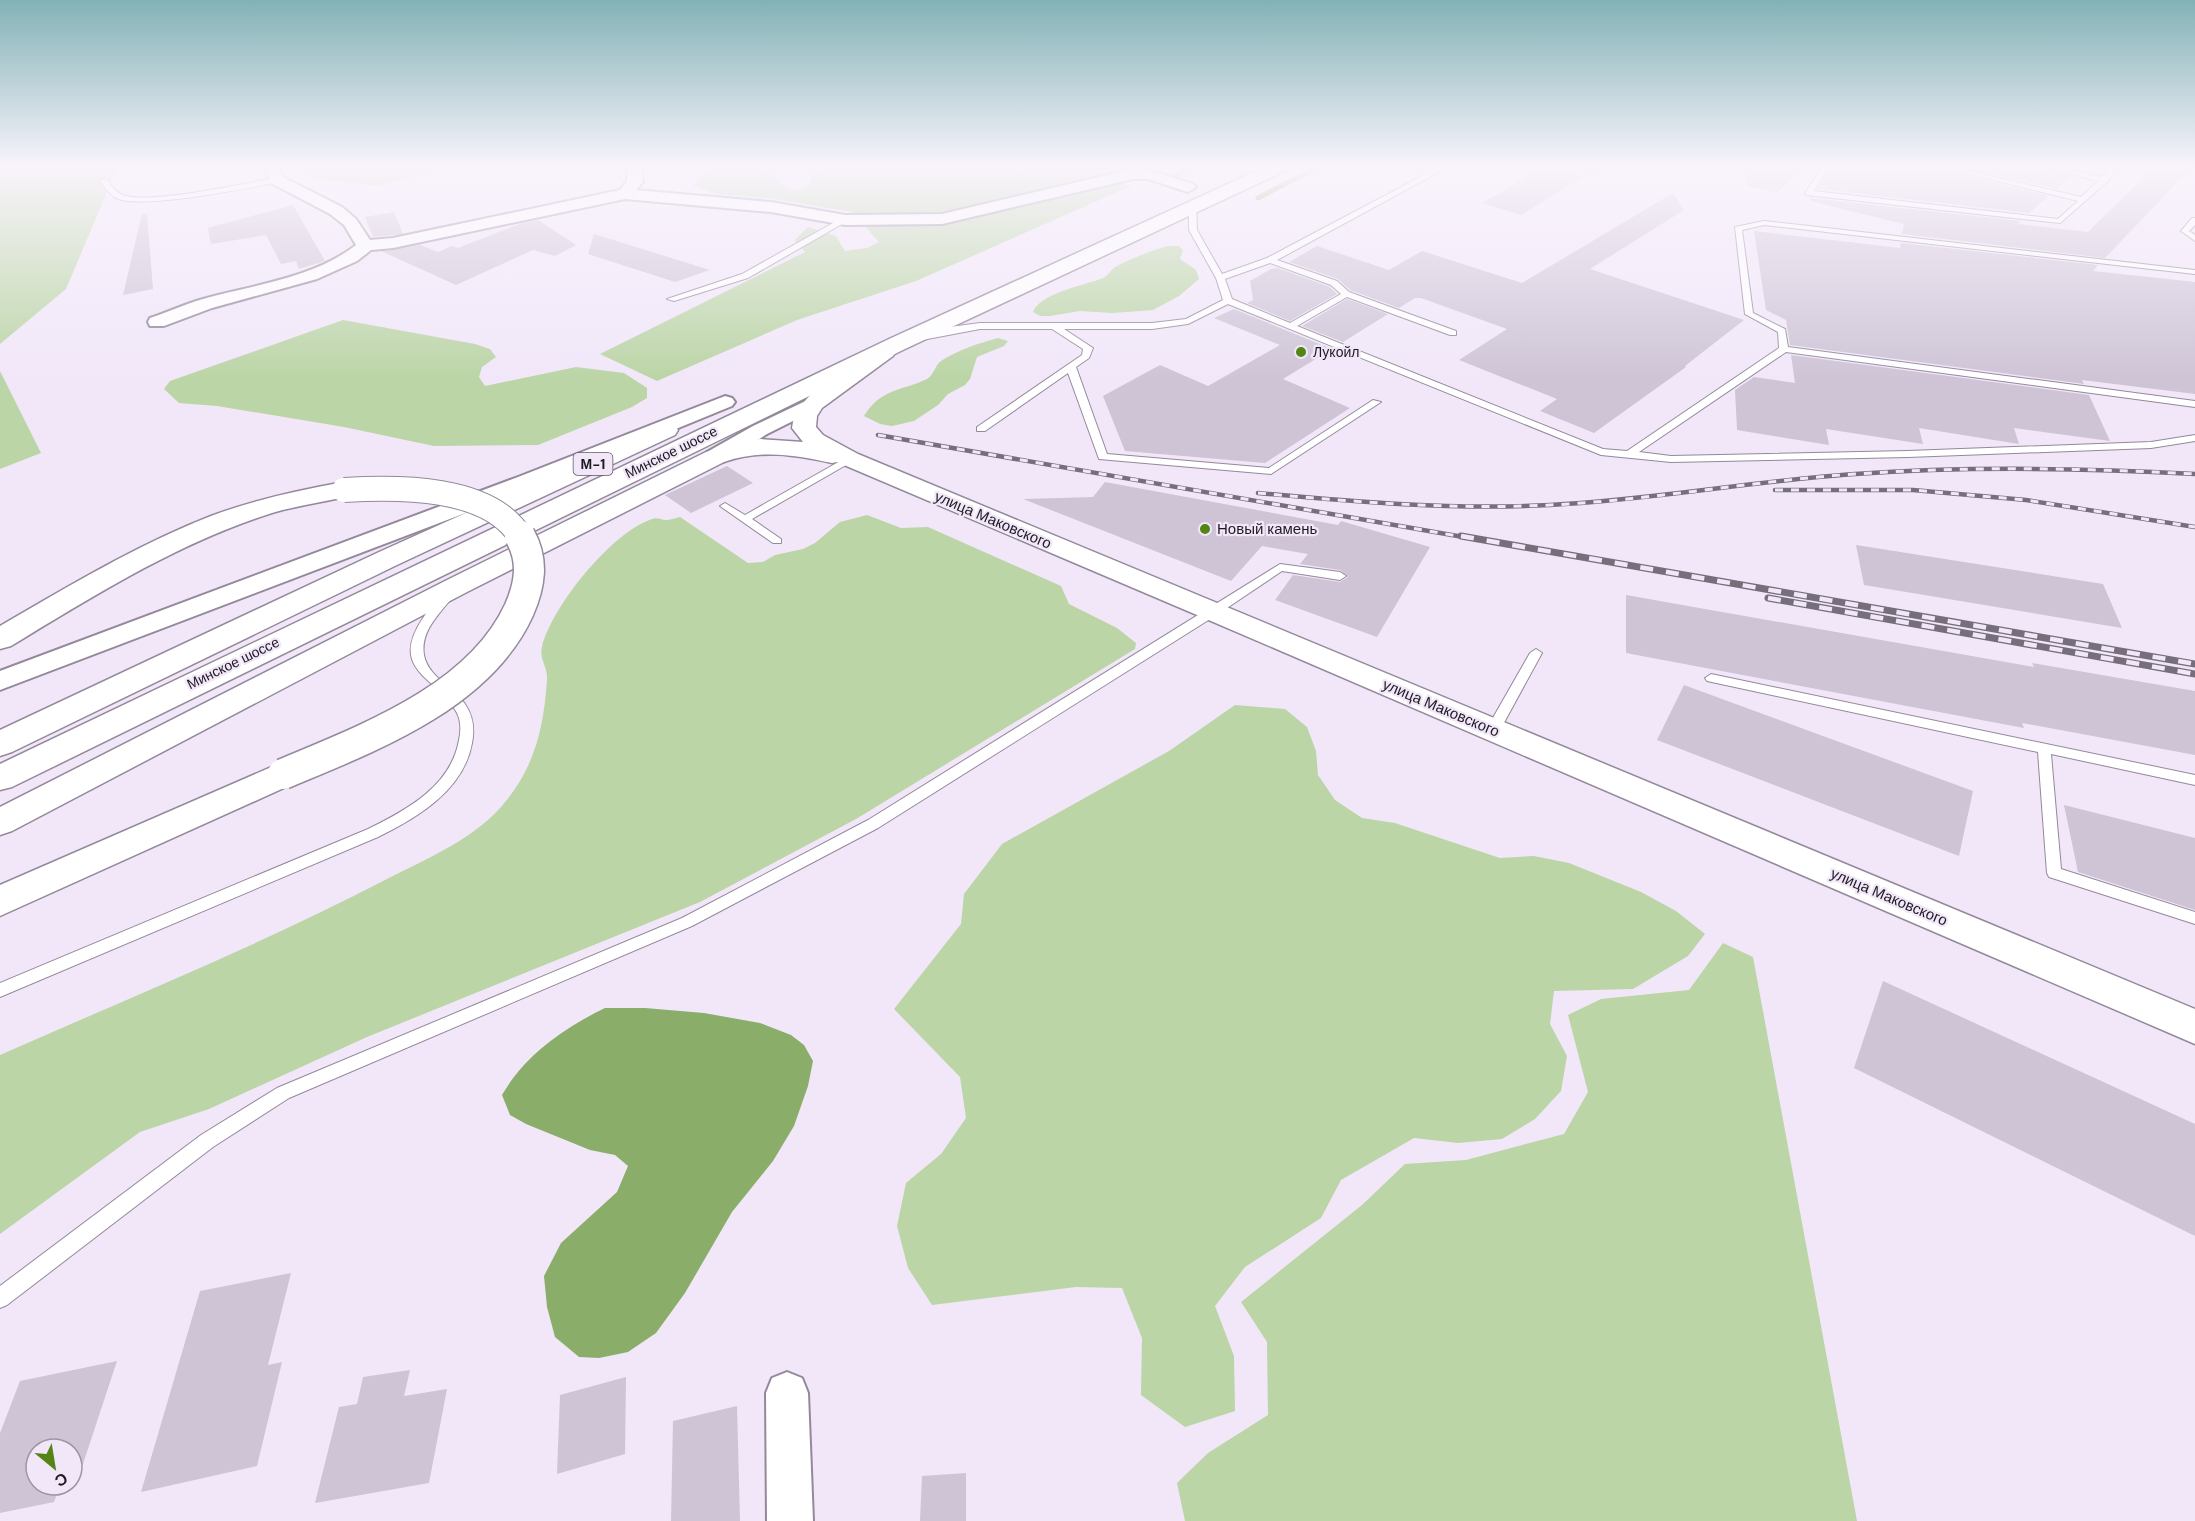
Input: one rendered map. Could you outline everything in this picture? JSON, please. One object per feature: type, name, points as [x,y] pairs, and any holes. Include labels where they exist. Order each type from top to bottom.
[{"type":"main road","name":"Минское шоссе","points":[[0,744],[379,563],[725,402],[1092,237]]},
{"type":"main road","name":"Минское шоссе","points":[[0,778],[893,346],[1105,237]]},
{"type":"main road","points":[[814,403],[893,346]]},
{"type":"main road","name":"улица Маковского","points":[[814,403],[805,416],[804,428],[814,440],[849,459],[1214,611],[2195,1027]]},
{"type":"main road","points":[[0,822],[457,586],[715,457],[741,447],[769,445],[797,448],[849,459]]},
{"type":"main road","points":[[0,639],[131,563],[171,544],[255,510],[344,490],[417,489],[463,498],[500,515],[523,540],[529,555],[531,572],[523,608],[501,641],[476,668],[451,688],[391,725],[0,901]]},
{"type":"street","points":[[357,237],[366,245]]},
{"type":"street","points":[[157,322],[206,304],[311,275],[351,257],[366,245],[393,243],[417,237]]},
{"type":"street","points":[[0,681],[526,482],[725,402]]},
{"type":"street","points":[[715,457],[760,430],[814,403]]},
{"type":"street","points":[[787,1393],[790,1521]]},
{"type":"lane","points":[[671,299],[745,276],[815,237]]},
{"type":"lane","points":[[1197,237],[1220,278],[1228,301]]},
{"type":"lane","points":[[1220,278],[1270,260],[1313,237]]},
{"type":"lane","points":[[1739,237],[1749,314],[1782,331],[1784,348]]},
{"type":"lane","points":[[1893,237],[2195,272]]},
{"type":"lane","points":[[1270,260],[1334,283],[1346,294],[1453,333]]},
{"type":"lane","points":[[1291,326],[1346,294]]},
{"type":"lane","points":[[893,346],[950,330],[980,326],[1152,326],[1188,321],[1228,301],[1601,452],[1671,459],[1908,454],[2151,445],[2195,438]]},
{"type":"lane","points":[[981,429],[1086,356],[1088,348],[1054,326]]},
{"type":"lane","points":[[1629,454],[1784,348],[2195,404]]},
{"type":"lane","points":[[1071,367],[1104,457],[1271,471],[1376,402]]},
{"type":"lane","points":[[745,519],[849,459]]},
{"type":"lane","points":[[725,506],[777,541]]},
{"type":"lane","points":[[0,1298],[207,1141],[283,1093],[687,922],[873,824],[1214,611],[1280,567],[1340,576]]},
{"type":"lane","points":[[0,990],[373,833],[422,805],[444,784],[460,763],[467,745],[465,714],[455,699],[426,674],[420,661],[418,647],[420,632],[432,613],[457,586]]},
{"type":"lane","points":[[1493,730],[1536,653]]},
{"type":"lane","points":[[1711,678],[2195,780]]},
{"type":"lane","points":[[2044,748],[2055,873],[2195,918]]},
{"type":"shaded area","points":[[0,237],[88,237],[66,289],[0,344]]},
{"type":"shaded area","points":[[798,237],[837,237],[845,251],[867,248],[879,242],[874,237],[1016,237],[916,281],[797,320],[657,381],[600,354],[805,252],[795,240]]},
{"type":"shaded area","points":[[1169,246],[1179,246],[1183,250],[1180,259],[1196,270],[1199,279],[1179,296],[1153,310],[1112,313],[1080,311],[1050,316],[1040,316],[1033,312],[1044,300],[1064,290],[1103,278],[1115,267]]},
{"type":"shaded area","points":[[343,320],[475,344],[490,349],[496,357],[482,367],[479,377],[485,386],[576,367],[624,373],[647,388],[647,398],[632,407],[538,445],[434,446],[344,427],[217,406],[179,403],[164,389],[170,381]]},
{"type":"shaded area","points":[[998,338],[1008,341],[1004,346],[977,357],[970,379],[965,385],[948,394],[938,405],[914,421],[892,426],[880,424],[864,416],[885,395],[927,379],[939,363],[948,357],[969,347]]},
{"type":"shaded area","points":[[0,371],[41,453],[0,469]]},
{"type":"shaded area","points":[[867,515],[901,528],[928,527],[1061,586],[1069,604],[1117,628],[1136,643],[1135,649],[856,819],[700,902],[367,1037],[209,1109],[140,1132],[0,1234],[0,1055],[290,927],[434,856],[481,826],[506,801],[516,787],[525,773],[537,743],[544,712],[547,679],[541,651],[548,630],[586,572],[619,539],[652,519],[668,520],[680,517],[748,563],[763,562],[775,555],[803,549],[815,543],[840,522]]},
{"type":"shaded area","points":[[1235,705],[1285,709],[1307,727],[1316,751],[1318,775],[1335,800],[1362,818],[1395,823],[1500,858],[1534,856],[1569,863],[1641,892],[1676,911],[1705,934],[1688,956],[1633,989],[1554,991],[1550,1024],[1567,1056],[1561,1091],[1535,1119],[1502,1139],[1458,1143],[1414,1138],[1341,1180],[1321,1218],[1245,1267],[1215,1306],[1234,1356],[1235,1411],[1185,1427],[1141,1395],[1142,1338],[1122,1288],[1076,1287],[932,1305],[908,1268],[897,1226],[906,1183],[941,1154],[966,1118],[960,1077],[894,1009],[961,924],[964,894],[1002,844],[1169,751]]},
{"type":"shaded area","points":[[1723,943],[1753,957],[1857,1521],[1185,1521],[1177,1483],[1208,1453],[1268,1415],[1267,1342],[1241,1302],[1362,1205],[1405,1164],[1466,1160],[1564,1134],[1588,1092],[1568,1015],[1601,999],[1689,990]]},
{"type":"shaded area","points":[[605,1008],[645,1008],[704,1013],[760,1023],[791,1035],[804,1045],[813,1061],[808,1086],[794,1126],[773,1161],[732,1212],[685,1293],[656,1333],[628,1352],[599,1358],[579,1357],[555,1337],[547,1307],[544,1276],[561,1243],[617,1192],[628,1166],[615,1155],[590,1150],[526,1124],[510,1115],[502,1095],[522,1067],[547,1044],[575,1024]]},
{"type":"building","points":[[137,237],[149,237],[153,289],[123,295]]},
{"type":"building","points":[[210,237],[254,237],[211,244]]},
{"type":"building","points":[[267,237],[311,237],[325,261],[299,269],[296,261],[281,264]]},
{"type":"building","points":[[486,237],[564,237],[576,245],[555,256],[533,250],[456,285],[381,251],[420,245],[438,252],[452,246],[458,248]]},
{"type":"building","points":[[593,237],[604,237],[710,270],[675,282],[588,254]]},
{"type":"building","points":[[1599,237],[1641,237],[1590,269],[1744,320],[1686,367],[1594,433],[1540,411],[1557,399],[1459,360],[1507,329],[1421,298],[1415,298],[1399,308],[1350,290],[1338,279],[1289,262],[1317,246],[1389,270],[1422,251],[1522,283]]},
{"type":"building","points":[[1755,237],[1805,237],[1900,248],[1901,243],[2098,265],[2093,271],[2195,282],[2195,394],[2082,380],[2084,384],[1790,345],[1786,320],[1766,310]]},
{"type":"building","points":[[1927,237],[2125,237],[2105,258]]},
{"type":"building","points":[[1278,268],[1330,287],[1337,294],[1290,321],[1247,303],[1253,300],[1250,281],[1271,269]]},
{"type":"building","points":[[1347,299],[1388,314],[1343,342],[1302,326]]},
{"type":"building","points":[[1234,309],[1332,349],[1283,379],[1350,408],[1265,463],[1125,451],[1103,396],[1160,365],[1208,386],[1280,345],[1214,318]]},
{"type":"building","points":[[1791,355],[2089,395],[2110,441],[2014,428],[2019,444],[1919,428],[1923,444],[1826,429],[1829,445],[1737,430],[1735,390],[1754,377],[1795,383]]},
{"type":"building","points":[[727,466],[753,483],[691,513],[665,495]]},
{"type":"building","points":[[1105,482],[1338,525],[1341,521],[1430,547],[1377,637],[1275,600],[1293,575],[1340,582],[1348,577],[1340,570],[1300,564],[1308,554],[1262,546],[1231,581],[1023,499],[1093,497]]},
{"type":"building","points":[[1856,545],[2103,584],[2122,628],[1864,585]]},
{"type":"building","points":[[1626,595],[2034,667],[2032,663],[2195,691],[2195,755],[2022,723],[2024,728],[1626,653]]},
{"type":"building","points":[[1684,685],[1973,791],[1959,856],[1657,740]]},
{"type":"building","points":[[2064,805],[2195,838],[2195,910],[2078,872]]},
{"type":"building","points":[[1883,981],[2195,1124],[2195,1236],[1854,1068]]},
{"type":"building","points":[[291,1273],[268,1365],[282,1362],[257,1466],[141,1492],[200,1291]]},
{"type":"building","points":[[117,1361],[84,1461],[84,1437],[24,1437],[24,1497],[56,1497],[54,1502],[0,1513],[0,1433],[20,1381]]},
{"type":"building","points":[[410,1370],[404,1396],[447,1389],[429,1483],[315,1503],[339,1407],[357,1404],[363,1377]]},
{"type":"building","points":[[626,1377],[625,1454],[557,1474],[560,1395]]},
{"type":"building","points":[[737,1406],[740,1521],[671,1521],[673,1421]]},
{"type":"building","points":[[966,1473],[966,1521],[920,1521],[922,1476]]},
{"type":"railway","points":[[878,435],[1469,538]]},
{"type":"railway","points":[[1258,493],[1404,504],[1514,506],[1588,503],[1817,477],[1898,471],[2025,469],[2195,474]]},
{"type":"railway","points":[[1775,490],[1913,490],[2026,500],[2195,527]]},
{"type":"railway","points":[[1461,536],[2195,664]]},
{"type":"railway","points":[[1768,598],[2195,674]]},
{"type":"place","name":"Лукойл","points":[[1301,352]]},
{"type":"place","name":"Новый камень","points":[[1205,529]]}]
